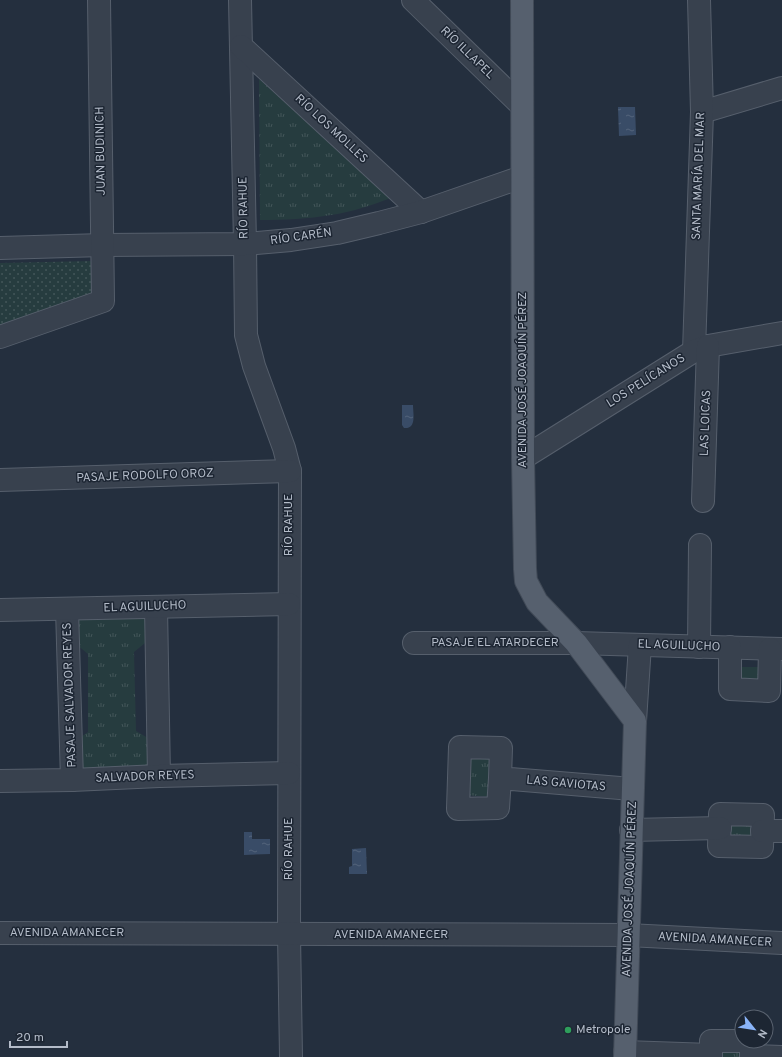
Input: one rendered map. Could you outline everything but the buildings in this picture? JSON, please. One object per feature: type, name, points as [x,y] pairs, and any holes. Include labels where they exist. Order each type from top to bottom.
[{"type":"main road","name":"AVENIDA JOSÉ JOAQUÍN PÉREZ","points":[[522,0],[523,458],[524,554],[526,582],[536,602],[576,643],[634,721],[625,1054]]},
{"type":"street","name":"JUAN BUDINICH","points":[[0,336],[103,301],[98,0]]},
{"type":"street","name":"RÍO RAHUE","points":[[240,0],[246,335],[254,366],[284,448],[290,471],[289,934],[291,1057]]},
{"type":"street","name":"RÍO ILLAPEL","points":[[413,0],[522,106]]},
{"type":"street","name":"SANTA MARÍA DEL MAR","points":[[699,0],[702,112],[701,349]]},
{"type":"street","name":"RÍO LOS MOLLES","points":[[241,46],[422,212]]},
{"type":"street","points":[[702,112],[782,88]]},
{"type":"street","name":"RÍO CARÉN","points":[[0,248],[103,245],[245,244],[291,240],[337,232],[422,212],[522,177]]},
{"type":"street","name":"LOS PELÍCANOS","points":[[523,458],[701,349],[782,333]]},
{"type":"street","name":"LAS LOICAS","points":[[701,349],[703,501]]},
{"type":"street","name":"PASAJE RODOLFO OROZ","points":[[0,480],[290,471]]},
{"type":"street","points":[[699,647],[700,545]]},
{"type":"street","name":"EL AGUILUCHO","points":[[0,610],[289,604]]},
{"type":"street","points":[[156,606],[159,776]]},
{"type":"street","name":"PASAJE SALVADOR REYES","points":[[67,609],[72,780]]},
{"type":"street","name":"PASAJE EL ATARDECER","points":[[414,643],[576,643]]},
{"type":"street","name":"EL AGUILUCHO","points":[[576,643],[776,649]]},
{"type":"street","name":"AVENIDA JOSÉ JOAQUÍN PÉREZ","points":[[634,721],[640,645]]},
{"type":"street","points":[[730,647],[730,689],[769,691],[776,649]]},
{"type":"street","name":"SALVADOR REYES","points":[[0,781],[289,773]]},
{"type":"street","name":"LAS GAVIOTAS","points":[[500,778],[632,789]]},
{"type":"street","points":[[631,830],[720,828],[720,814],[763,815],[772,831]]},
{"type":"street","name":"AVENIDA AMANECER","points":[[0,933],[628,935],[782,943]]},
{"type":"street","points":[[625,1054],[711,1056],[711,1041],[751,1042],[751,1057],[782,1057]]},
{"type":"green space","points":[[259,79],[391,198],[339,214],[305,218],[260,220]]},
{"type":"green space","points":[[94,261],[93,294],[0,325],[0,263]]},
{"type":"green space","points":[[145,617],[145,643],[134,652],[136,731],[148,738],[149,765],[141,770],[83,771],[77,764],[78,739],[88,732],[88,654],[76,644],[75,619]]},
{"type":"green space","points":[[733,667],[761,667],[758,680],[736,680]]},
{"type":"green space","points":[[472,753],[494,757],[493,797],[463,795]]},
{"type":"green space","points":[[728,823],[750,825],[753,827],[753,835],[750,838],[727,836]]},
{"type":"green space","points":[[734,1047],[734,1049],[743,1049],[745,1057],[717,1057],[717,1048]]},
{"type":"water","points":[[618,107],[635,107],[636,135],[619,136]]},
{"type":"water","points":[[402,405],[413,405],[413,424],[408,428],[404,428],[402,425]]},
{"type":"water","points":[[244,832],[252,832],[252,839],[270,839],[270,854],[244,855]]},
{"type":"water","points":[[366,848],[367,874],[349,874],[349,867],[352,866],[352,849]]},
{"type":"place","name":"Metropole","points":[[568,1030]]}]
